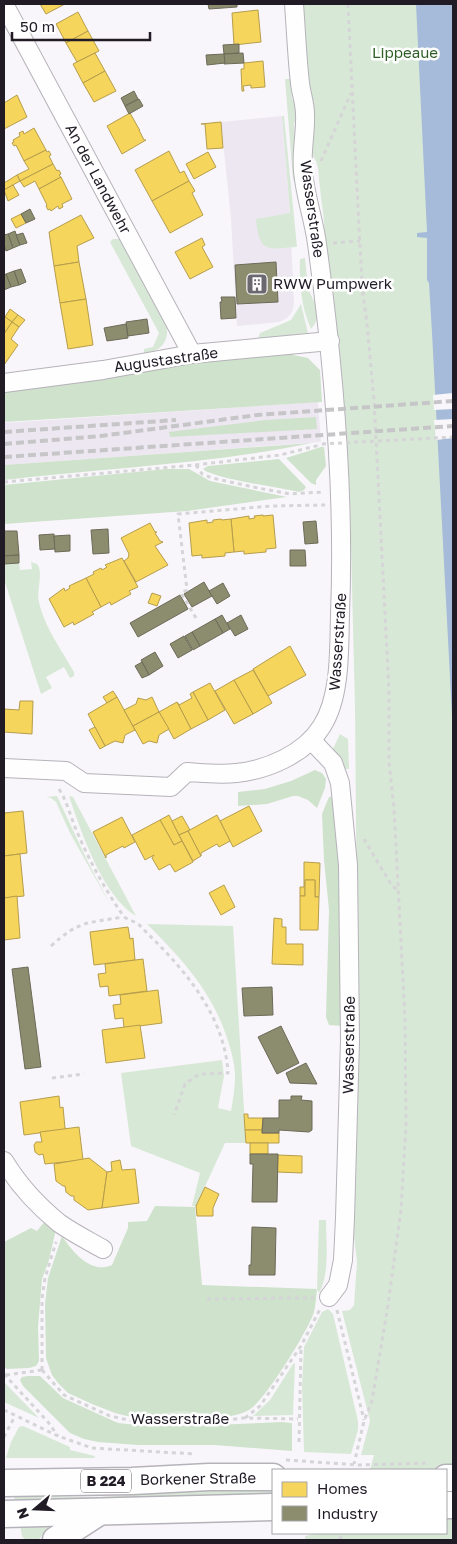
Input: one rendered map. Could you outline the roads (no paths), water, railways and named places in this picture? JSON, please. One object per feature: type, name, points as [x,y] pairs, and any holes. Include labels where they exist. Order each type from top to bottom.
[{"type":"main road","name":"Borkener Straße","points":[[4,1483],[272,1477]]},
{"type":"main road","name":"Borkener Straße","points":[[4,1514],[272,1507]]},
{"type":"main road","name":"B 224","points":[[56,1540],[100,1512]]},
{"type":"street","name":"An der Landwehr","points":[[4,4],[192,354]]},
{"type":"street","name":"Wasserstraße","points":[[294,4],[300,82],[305,114],[303,170],[317,244],[330,341],[340,498],[342,575],[336,680],[333,702],[328,717],[321,729],[311,740],[333,763],[340,783],[348,864],[350,1040],[345,1218],[343,1260],[338,1285],[329,1297]]},
{"type":"street","name":"Augustastraße","points":[[4,383],[103,370],[192,354],[330,341]]},
{"type":"street","points":[[4,768],[66,771],[84,783],[171,787],[187,772],[235,773],[278,762],[300,750],[311,740]]},
{"type":"street","points":[[4,1161],[10,1171],[40,1206],[60,1223],[103,1249]]},
{"type":"water","points":[[416,4],[453,4],[453,735],[432,333],[429,283],[427,280],[427,238],[417,237],[417,233],[427,232]]},
{"type":"railway","points":[[4,444],[101,436],[257,415],[453,401]]},
{"type":"railway","points":[[4,432],[176,420]]},
{"type":"railway","points":[[4,457],[453,426]]},
{"type":"place","name":"RWW Pumpwerk","points":[[257,284]]},
{"type":"park label","name":"Lippeaue","points":[[405,53]]}]
